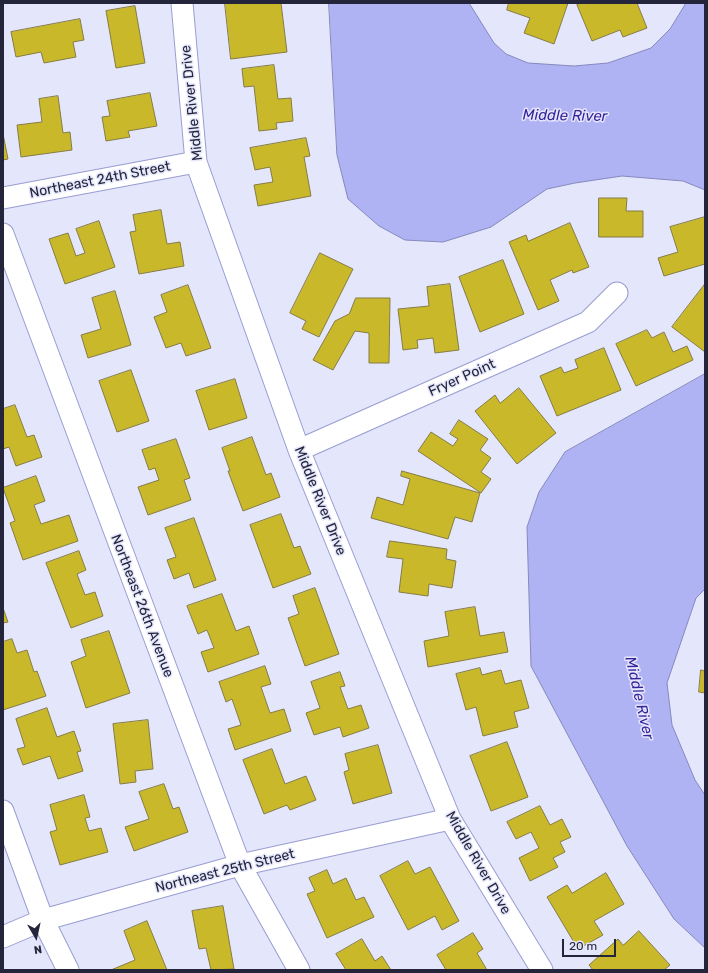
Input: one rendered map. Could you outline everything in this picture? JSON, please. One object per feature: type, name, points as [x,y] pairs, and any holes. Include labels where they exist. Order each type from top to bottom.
[{"type":"street","name":"Middle River Drive","points":[[182,3],[196,162],[299,450],[450,819],[542,970]]},
{"type":"street","name":"Northeast 24th Street","points":[[3,198],[196,162]]},
{"type":"street","name":"Northeast 26th Avenue","points":[[3,234],[240,865],[299,970]]},
{"type":"street","name":"Fryer Point","points":[[299,450],[588,322],[617,293]]},
{"type":"street","points":[[3,811],[43,920],[68,970]]},
{"type":"street","name":"Northeast 25th Street","points":[[3,937],[43,920],[240,865],[450,819]]},
{"type":"water","name":"Middle River","points":[[329,3],[469,3],[494,43],[506,54],[528,63],[574,66],[608,63],[651,48],[670,29],[686,3],[705,3],[705,190],[683,181],[622,176],[575,183],[547,189],[491,227],[443,242],[405,240],[379,226],[348,199],[337,155]]},
{"type":"water","name":"Middle River","points":[[705,374],[705,589],[696,598],[667,683],[672,725],[695,780],[705,795],[705,948],[674,919],[627,846],[531,666],[527,527],[539,492],[565,452]]},
{"type":"building","points":[[225,3],[281,3],[287,52],[231,59]]},
{"type":"building","points":[[509,3],[568,3],[554,44],[524,33],[530,18],[507,10]]},
{"type":"building","points":[[582,3],[637,3],[647,28],[623,37],[620,30],[592,41],[577,5]]},
{"type":"building","points":[[135,6],[145,63],[116,68],[106,11]]},
{"type":"building","points":[[80,19],[84,40],[73,42],[76,57],[44,63],[41,52],[16,57],[11,32]]},
{"type":"building","points":[[274,65],[278,99],[291,98],[293,121],[276,123],[277,129],[259,131],[254,86],[244,87],[242,69]]},
{"type":"building","points":[[150,93],[157,126],[128,131],[130,137],[106,141],[102,117],[110,116],[107,101]]},
{"type":"building","points":[[58,96],[63,133],[70,132],[72,150],[21,157],[17,125],[42,122],[39,99]]},
{"type":"building","points":[[3,134],[8,159],[3,160]]},
{"type":"building","points":[[306,138],[310,156],[304,157],[311,196],[258,206],[254,185],[273,182],[270,167],[255,170],[250,148]]},
{"type":"building","points":[[599,198],[627,198],[626,211],[643,211],[643,237],[599,237]]},
{"type":"building","points":[[161,210],[167,244],[180,242],[184,266],[139,274],[130,232],[136,231],[133,215]]},
{"type":"building","points":[[705,217],[705,264],[664,276],[658,258],[678,252],[670,227]]},
{"type":"building","points":[[99,221],[115,267],[65,284],[49,239],[68,233],[76,256],[85,253],[76,229]]},
{"type":"building","points":[[570,223],[589,267],[573,273],[572,270],[550,280],[559,301],[538,310],[509,242],[526,235],[528,241]]},
{"type":"building","points":[[320,253],[353,269],[319,337],[302,329],[306,321],[290,313]]},
{"type":"building","points":[[503,260],[524,314],[480,332],[459,277]]},
{"type":"building","points":[[450,284],[459,350],[435,353],[433,338],[417,340],[418,348],[403,350],[398,309],[429,306],[427,287]]},
{"type":"building","points":[[705,284],[705,352],[672,327]]},
{"type":"building","points":[[188,285],[211,348],[186,356],[181,343],[166,348],[154,317],[167,312],[161,295]]},
{"type":"building","points":[[115,291],[131,345],[88,358],[81,335],[101,329],[92,298]]},
{"type":"building","points":[[356,298],[390,298],[389,363],[369,363],[369,333],[355,331],[333,370],[313,360],[335,321],[349,314]]},
{"type":"building","points":[[647,330],[652,338],[664,332],[673,352],[687,346],[693,360],[636,386],[616,344]]},
{"type":"building","points":[[604,348],[621,390],[557,416],[540,376],[561,367],[564,373],[578,368],[575,360]]},
{"type":"building","points":[[131,370],[149,421],[117,432],[99,381]]},
{"type":"building","points":[[235,379],[247,418],[209,430],[196,391]]},
{"type":"building","points":[[519,388],[556,433],[517,464],[475,411],[495,395],[500,403]]},
{"type":"building","points":[[15,405],[27,437],[34,435],[42,457],[16,466],[9,447],[3,449],[3,409]]},
{"type":"building","points":[[459,420],[488,439],[480,450],[491,458],[481,472],[491,479],[481,493],[418,451],[431,432],[453,446],[458,439],[450,434]]},
{"type":"building","points":[[252,437],[266,475],[271,473],[280,497],[243,511],[228,471],[230,471],[222,448]]},
{"type":"building","points":[[176,439],[190,478],[184,480],[191,500],[148,515],[138,487],[159,480],[155,468],[149,470],[142,450]]},
{"type":"building","points":[[402,471],[480,493],[472,522],[455,517],[448,539],[371,518],[377,497],[403,505],[410,479],[401,476]]},
{"type":"building","points":[[36,476],[45,501],[34,505],[41,524],[69,515],[78,541],[23,560],[10,523],[15,521],[3,488]]},
{"type":"building","points":[[281,514],[294,548],[300,546],[311,574],[273,588],[250,525]]},
{"type":"building","points":[[194,518],[216,580],[194,588],[189,573],[174,579],[167,560],[176,557],[165,528]]},
{"type":"building","points":[[390,541],[447,549],[446,559],[456,561],[452,588],[429,584],[428,596],[399,592],[403,559],[387,557]]},
{"type":"building","points":[[79,551],[86,570],[77,574],[85,595],[95,592],[103,616],[71,628],[46,563]]},
{"type":"building","points":[[315,588],[339,654],[305,666],[288,618],[299,614],[293,596]]},
{"type":"building","points":[[222,594],[236,631],[249,626],[259,654],[208,672],[201,652],[214,648],[207,630],[198,634],[187,606]]},
{"type":"building","points":[[475,607],[480,636],[504,632],[508,652],[428,667],[424,641],[449,636],[445,612]]},
{"type":"building","points":[[3,608],[8,622],[3,623]]},
{"type":"building","points":[[109,631],[130,693],[86,708],[71,662],[86,656],[81,640]]},
{"type":"building","points":[[12,639],[17,653],[27,650],[34,672],[37,671],[46,696],[3,710],[3,642]]},
{"type":"building","points":[[265,666],[271,684],[261,687],[270,713],[284,709],[291,731],[235,750],[228,729],[241,725],[232,699],[226,702],[219,682]]},
{"type":"building","points":[[480,668],[482,675],[501,670],[505,684],[521,680],[529,708],[514,712],[518,727],[483,736],[476,707],[466,710],[456,674]]},
{"type":"building","points":[[701,670],[705,671],[705,693],[699,692]]},
{"type":"building","points":[[340,672],[345,686],[340,687],[348,709],[361,705],[369,728],[343,737],[340,727],[314,735],[306,713],[320,708],[311,682]]},
{"type":"building","points":[[47,708],[57,737],[74,731],[81,751],[77,752],[83,771],[58,779],[50,756],[23,765],[17,749],[25,747],[16,719]]},
{"type":"building","points":[[148,720],[153,769],[135,771],[136,782],[120,784],[113,724]]},
{"type":"building","points":[[507,742],[528,797],[491,811],[470,756]]},
{"type":"building","points":[[378,745],[392,793],[353,804],[344,772],[349,770],[345,754]]},
{"type":"building","points":[[272,749],[285,784],[306,776],[316,800],[290,810],[287,805],[264,814],[243,760]]},
{"type":"building","points":[[164,784],[173,809],[179,807],[188,832],[134,851],[125,827],[149,819],[139,792]]},
{"type":"building","points":[[84,795],[90,817],[85,818],[89,831],[101,828],[108,852],[60,865],[50,832],[57,830],[50,805]]},
{"type":"building","points":[[540,806],[550,825],[562,819],[571,837],[560,842],[565,852],[553,858],[558,867],[530,881],[519,858],[539,848],[531,832],[516,839],[507,822]]},
{"type":"building","points":[[408,861],[415,874],[430,867],[459,921],[442,930],[435,916],[408,930],[380,876]]},
{"type":"building","points":[[327,870],[333,884],[346,878],[356,900],[364,897],[374,917],[327,938],[307,894],[315,891],[309,878]]},
{"type":"building","points":[[606,873],[624,904],[594,921],[603,935],[578,949],[547,897],[567,885],[572,893]]},
{"type":"building","points":[[223,906],[234,969],[211,970],[206,948],[199,949],[192,911]]},
{"type":"building","points":[[147,921],[167,970],[111,970],[135,960],[124,931]]},
{"type":"building","points":[[639,931],[670,965],[664,970],[593,970],[589,965],[618,939],[623,945]]},
{"type":"building","points":[[473,933],[483,949],[477,953],[487,970],[446,970],[437,955]]},
{"type":"building","points":[[362,939],[375,961],[382,956],[391,970],[346,970],[336,954]]}]
